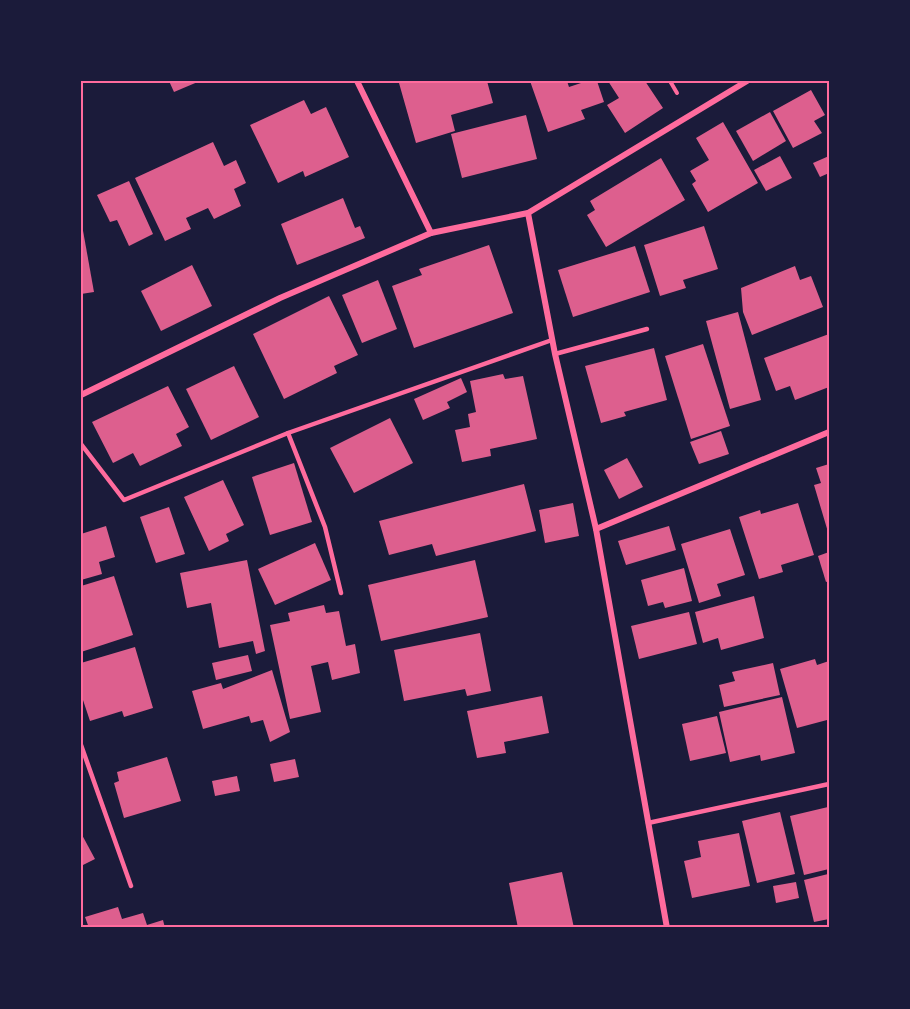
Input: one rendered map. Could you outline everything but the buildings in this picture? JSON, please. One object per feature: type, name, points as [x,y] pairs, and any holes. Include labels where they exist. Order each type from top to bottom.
[{"type":"street","points":[[357,81],[431,233]]},
{"type":"street","points":[[81,395],[280,298],[431,233],[528,213],[747,81]]},
{"type":"street","points":[[528,213],[555,354],[596,529],[667,928]]},
{"type":"street","points":[[596,529],[829,432]]},
{"type":"lane","points":[[555,354],[646,329]]},
{"type":"lane","points":[[81,444],[124,500],[288,433],[552,340]]},
{"type":"lane","points":[[288,433],[326,527],[341,593]]},
{"type":"lane","points":[[81,745],[131,886]]},
{"type":"lane","points":[[648,823],[829,784]]}]
